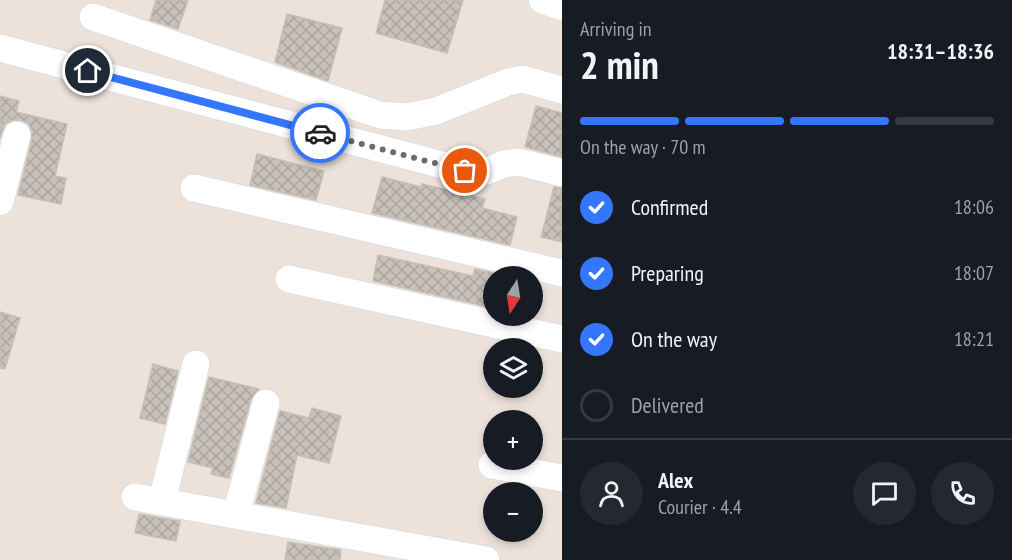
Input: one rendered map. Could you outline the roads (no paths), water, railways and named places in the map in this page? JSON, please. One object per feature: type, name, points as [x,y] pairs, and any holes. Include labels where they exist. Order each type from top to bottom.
[{"type":"street","points":[[542,0],[562,7]]},
{"type":"street","points":[[93,17],[380,115],[407,117],[436,111],[508,82],[523,79],[562,90]]},
{"type":"street","points":[[0,48],[465,171],[487,171],[504,164],[519,162],[562,173]]},
{"type":"street","points":[[0,202],[17,135]]},
{"type":"street","points":[[194,188],[562,273]]},
{"type":"street","points":[[289,279],[562,339]]},
{"type":"street","points":[[162,501],[196,364]]},
{"type":"street","points":[[236,515],[266,403]]},
{"type":"street","points":[[519,470],[562,478]]},
{"type":"street","points":[[135,497],[486,560]]}]
